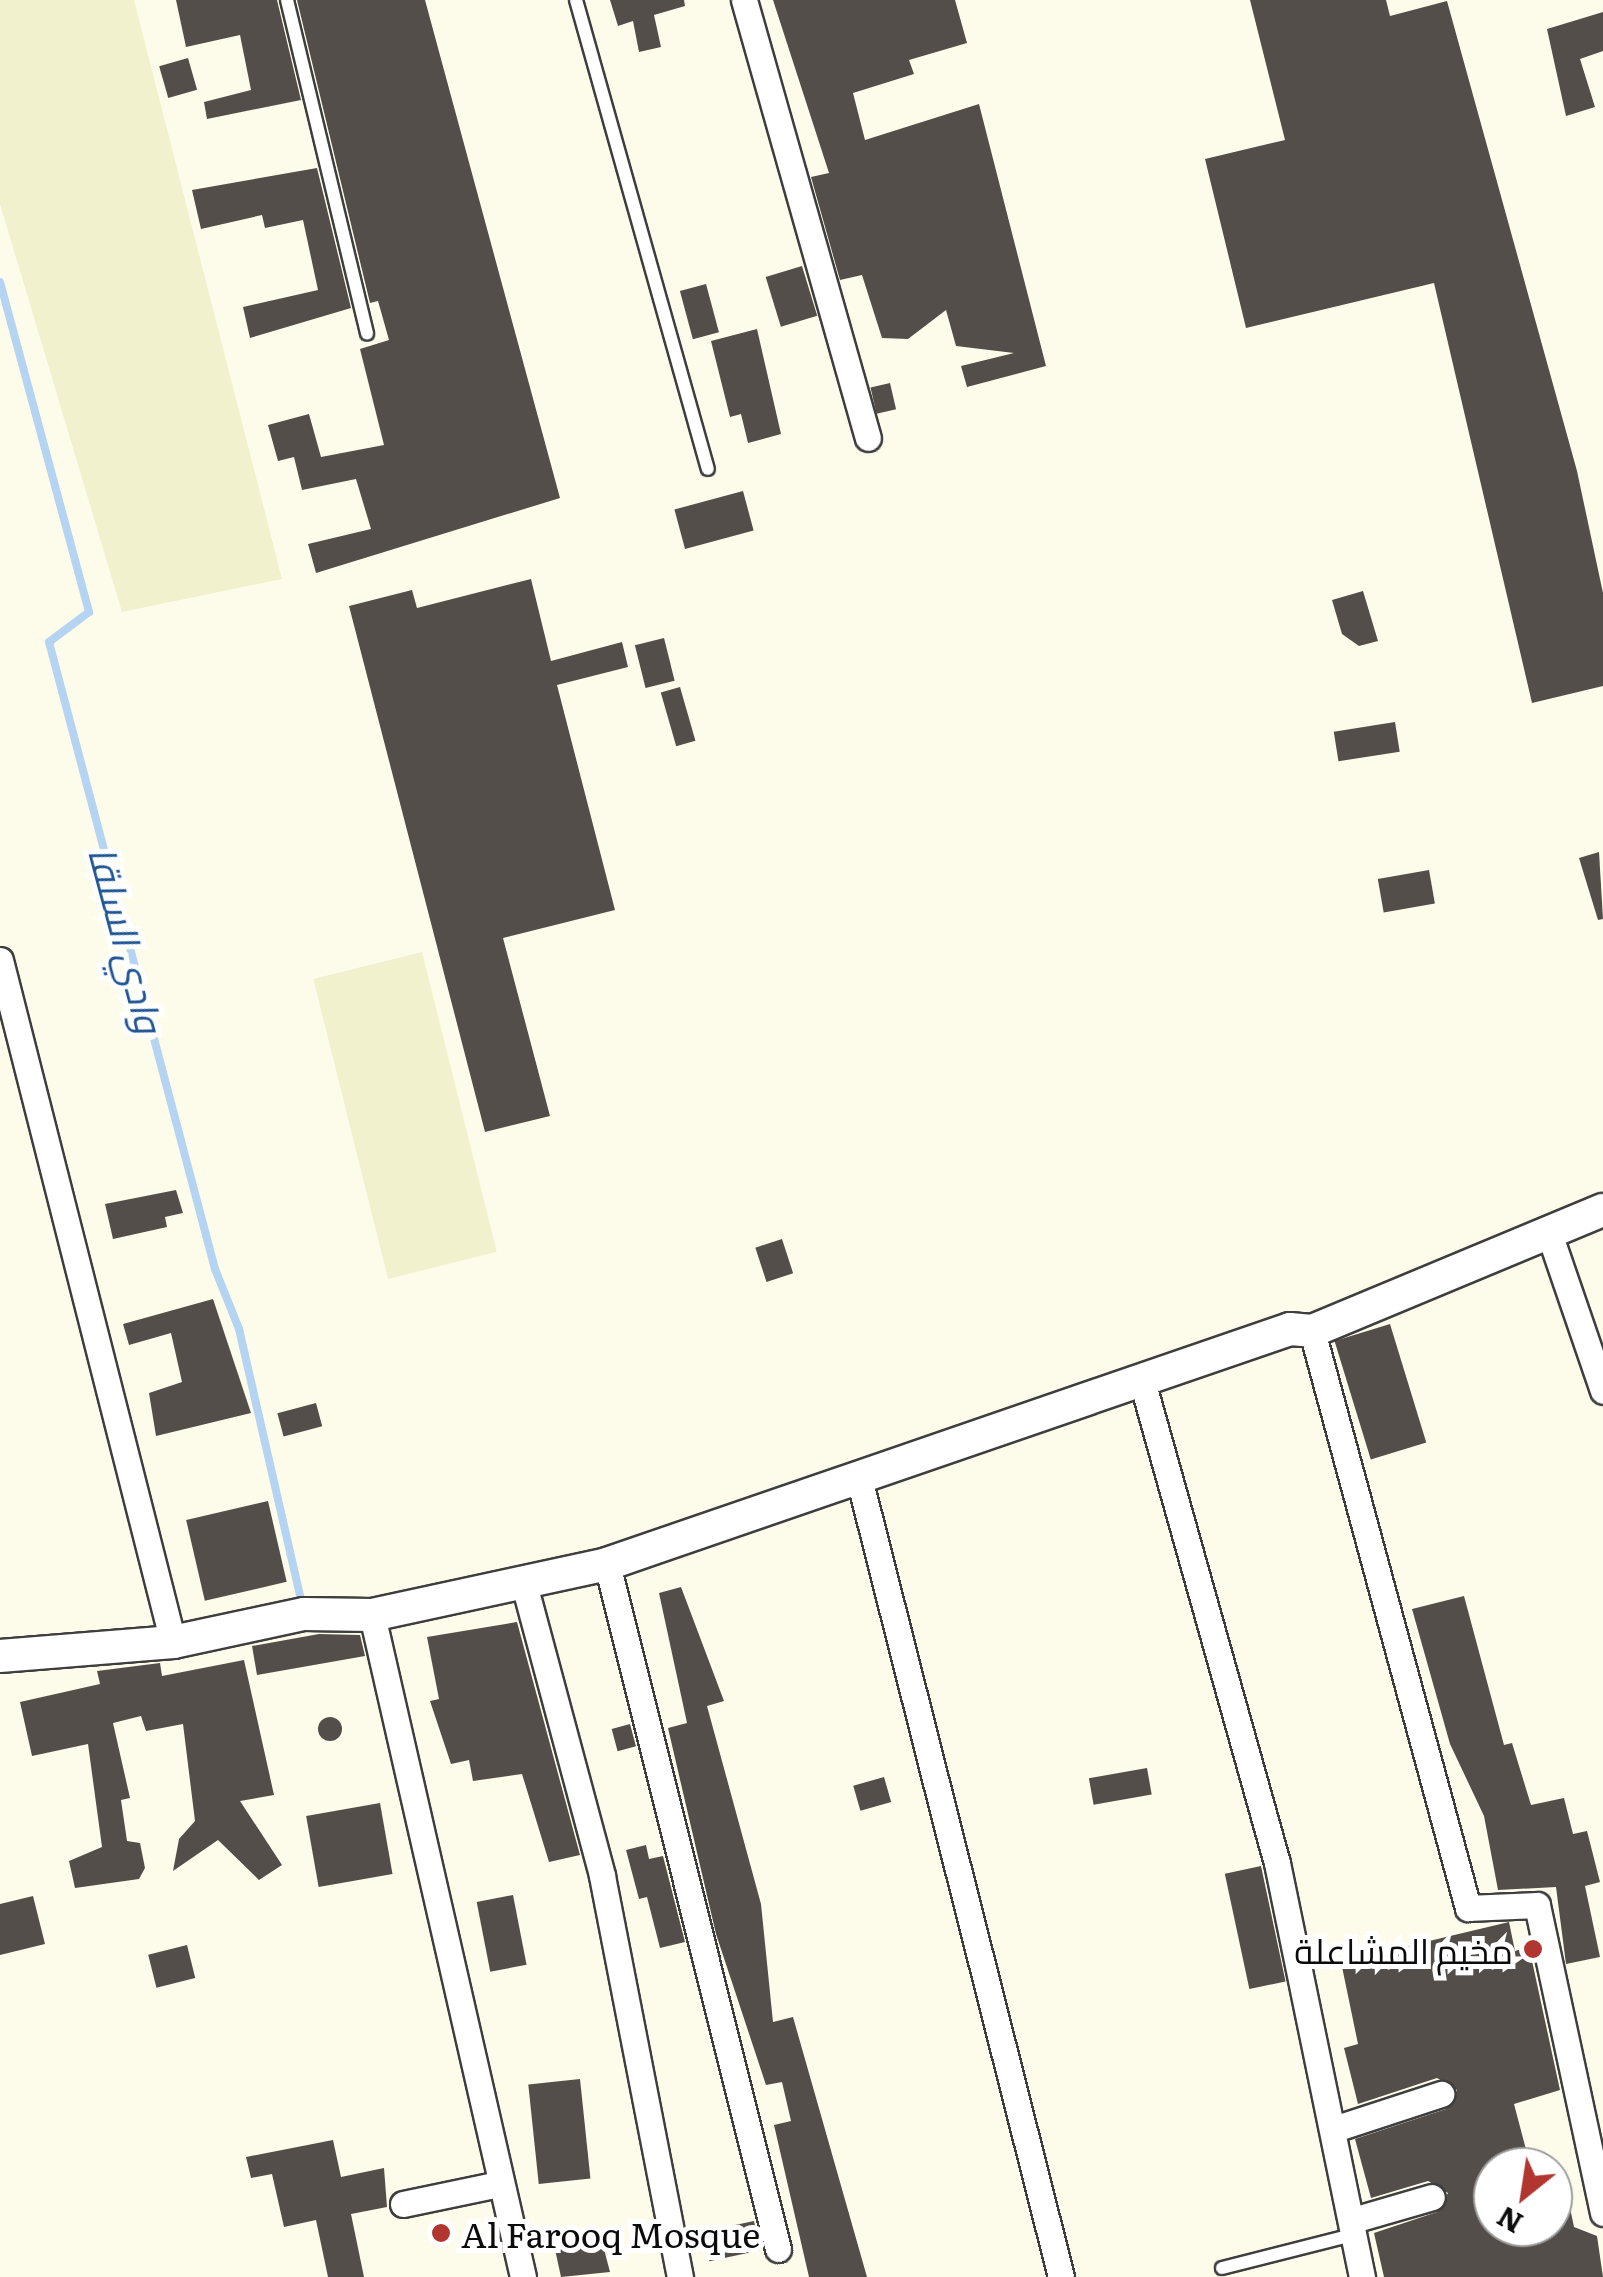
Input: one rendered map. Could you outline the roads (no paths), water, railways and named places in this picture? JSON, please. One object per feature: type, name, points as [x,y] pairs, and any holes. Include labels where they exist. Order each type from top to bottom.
[{"type":"street","points":[[744,0],[868,438]]},
{"type":"street","points":[[0,960],[10,1036],[173,1642]]},
{"type":"street","points":[[0,1656],[70,1661],[304,1614],[372,1615],[608,1564],[858,1474],[1290,1329],[1312,1331],[1603,1210]]},
{"type":"street","points":[[1548,1230],[1603,1391]]},
{"type":"street","points":[[1312,1331],[1468,1908],[1537,1906],[1603,2213]]},
{"type":"street","points":[[1142,1381],[1277,1864],[1362,2277]]},
{"type":"street","points":[[858,1474],[1061,2277]]},
{"type":"street","points":[[608,1564],[778,2249]]},
{"type":"street","points":[[524,1584],[602,1876],[680,2277]]},
{"type":"street","points":[[372,1615],[524,2277]]},
{"type":"street","points":[[1334,2129],[1441,2094]]},
{"type":"street","points":[[403,2204],[500,2184]]},
{"type":"street","points":[[1352,2228],[1432,2198]]},
{"type":"lane","points":[[287,0],[367,334]]},
{"type":"lane","points":[[576,0],[708,469]]},
{"type":"lane","points":[[1222,2268],[1352,2228]]},
{"type":"waterway","name":"وادي السلقا","points":[[0,282],[89,612],[49,642],[215,1269],[239,1329],[303,1608]]},
{"type":"place","name":"مخيم المشاعلة","points":[[1533,1949]]},
{"type":"place","name":"Al Farooq Mosque","points":[[441,2233]]}]
